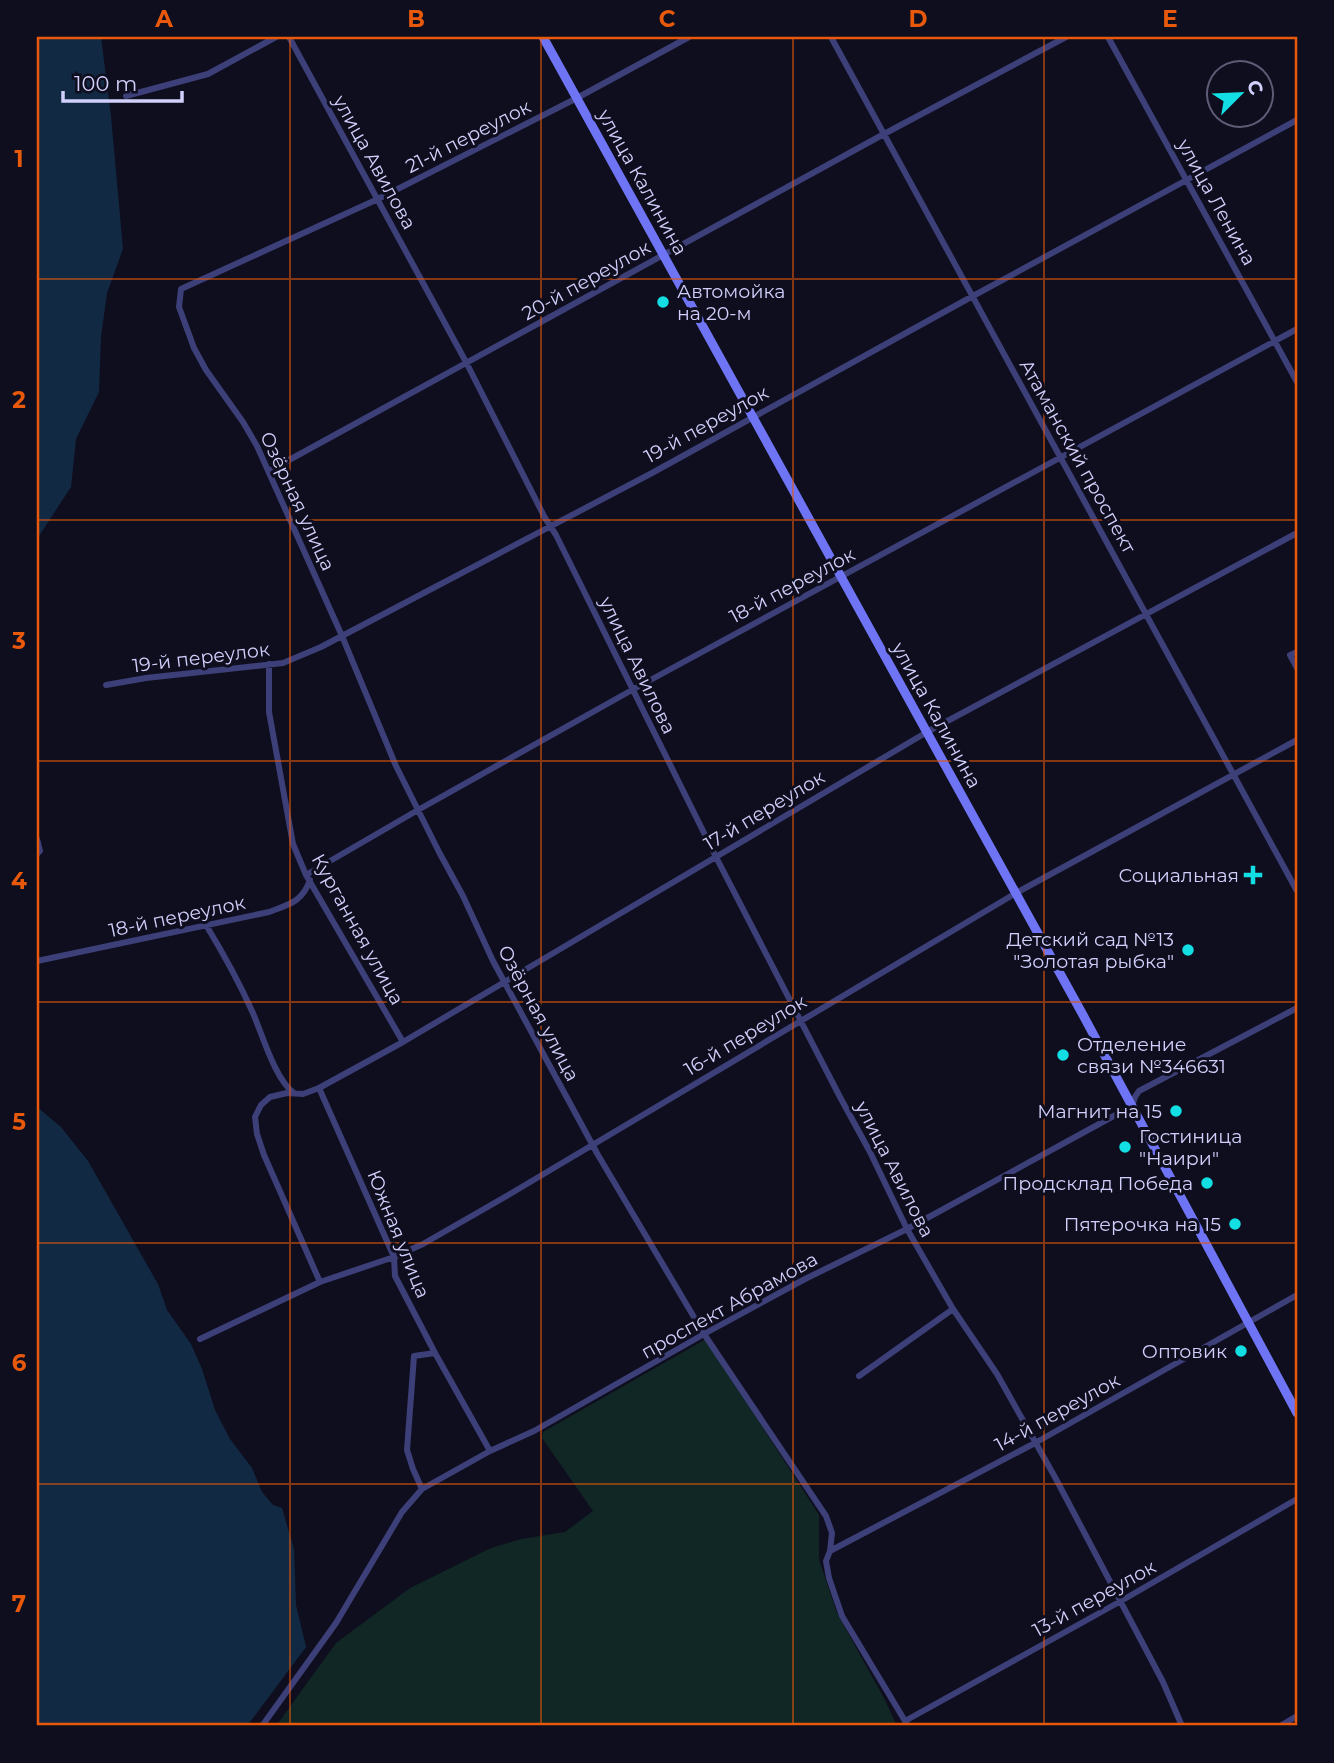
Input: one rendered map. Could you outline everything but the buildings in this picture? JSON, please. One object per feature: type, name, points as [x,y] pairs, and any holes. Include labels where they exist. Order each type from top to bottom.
[{"type":"main road","name":"улица Калинина","points":[[543,37],[1016,893],[1297,1413]]},
{"type":"street","points":[[126,96],[208,74],[276,37]]},
{"type":"street","name":"улица Авилова","points":[[289,37],[466,362],[907,1229],[953,1309],[997,1374],[1078,1518],[1163,1682],[1182,1726]]},
{"type":"street","name":"21-й переулок","points":[[181,289],[378,199],[577,98],[688,37]]},
{"type":"street","name":"Атаманский проспект","points":[[831,37],[1297,891]]},
{"type":"street","name":"20-й переулок","points":[[269,471],[1066,37]]},
{"type":"street","name":"улица Ленина","points":[[1108,37],[1297,382]]},
{"type":"street","name":"19-й переулок","points":[[106,685],[283,663],[342,636],[652,472],[1297,120]]},
{"type":"street","name":"Озёрная улица","points":[[181,289],[179,307],[194,348],[257,446],[342,636],[377,722],[504,981],[592,1145],[704,1334],[826,1516],[832,1533],[826,1561],[842,1616],[907,1724]]},
{"type":"street","name":"18-й переулок","points":[[37,961],[258,915],[288,905],[305,893],[308,877],[418,810],[632,690],[1297,329]]},
{"type":"street","name":"17-й переулок","points":[[320,1282],[257,1134],[255,1117],[261,1105],[270,1097],[287,1093],[303,1094],[319,1088],[403,1042],[927,732],[1297,533]]},
{"type":"street","points":[[1297,652],[1290,655],[1297,668]]},
{"type":"street","name":"Курганная улица","points":[[269,664],[269,712],[293,844],[308,877],[403,1042]]},
{"type":"street","name":"16-й переулок","points":[[200,1339],[320,1282],[394,1257],[434,1238],[1016,893],[1297,740]]},
{"type":"street","points":[[37,839],[40,851],[37,854]]},
{"type":"street","points":[[206,925],[251,1010],[285,1085],[292,1092],[303,1094]]},
{"type":"street","name":"проспект Абрамова","points":[[262,1726],[335,1623],[402,1512],[422,1489],[490,1451],[534,1431],[805,1279],[907,1229],[1132,1106],[1139,1091],[1297,1008]]},
{"type":"street","name":"Южная улица","points":[[319,1088],[394,1257],[395,1276],[490,1451]]},
{"type":"street","name":"14-й переулок","points":[[830,1551],[1035,1443],[1297,1295]]},
{"type":"street","points":[[859,1376],[953,1309]]},
{"type":"street","points":[[422,1489],[407,1450],[409,1405],[414,1356],[435,1353]]},
{"type":"street","name":"13-й переулок","points":[[907,1724],[1297,1499]]},
{"type":"street","points":[[1280,1726],[1297,1716]]},
{"type":"green space","points":[[706,1339],[819,1515],[819,1560],[837,1613],[897,1726],[276,1726],[336,1643],[410,1588],[491,1548],[521,1539],[565,1532],[593,1511],[542,1438],[543,1432]]},
{"type":"water","points":[[37,37],[101,37],[123,249],[107,293],[101,337],[99,392],[76,439],[71,487],[37,539]]},
{"type":"water","points":[[37,1107],[61,1127],[88,1161],[158,1284],[167,1310],[191,1344],[215,1410],[230,1439],[252,1468],[262,1492],[273,1505],[282,1508],[294,1549],[296,1605],[306,1647],[247,1726],[37,1726]]},
{"type":"place","name":"Автомойка на 20-м","points":[[663,302]]},
{"type":"place","name":"Социальная","points":[[1253,875]]},
{"type":"place","name":"Детский сад №13 \"Золотая рыбка\"","points":[[1188,950]]},
{"type":"place","name":"Отделение связи №346631","points":[[1063,1055]]},
{"type":"place","name":"Магнит на 15","points":[[1176,1111]]},
{"type":"place","name":"Гостиница \"Наири\"","points":[[1125,1147]]},
{"type":"place","name":"Продсклад Победа","points":[[1207,1183]]},
{"type":"place","name":"Пятерочка на 15","points":[[1235,1224]]},
{"type":"place","name":"Оптовик","points":[[1241,1351]]}]
